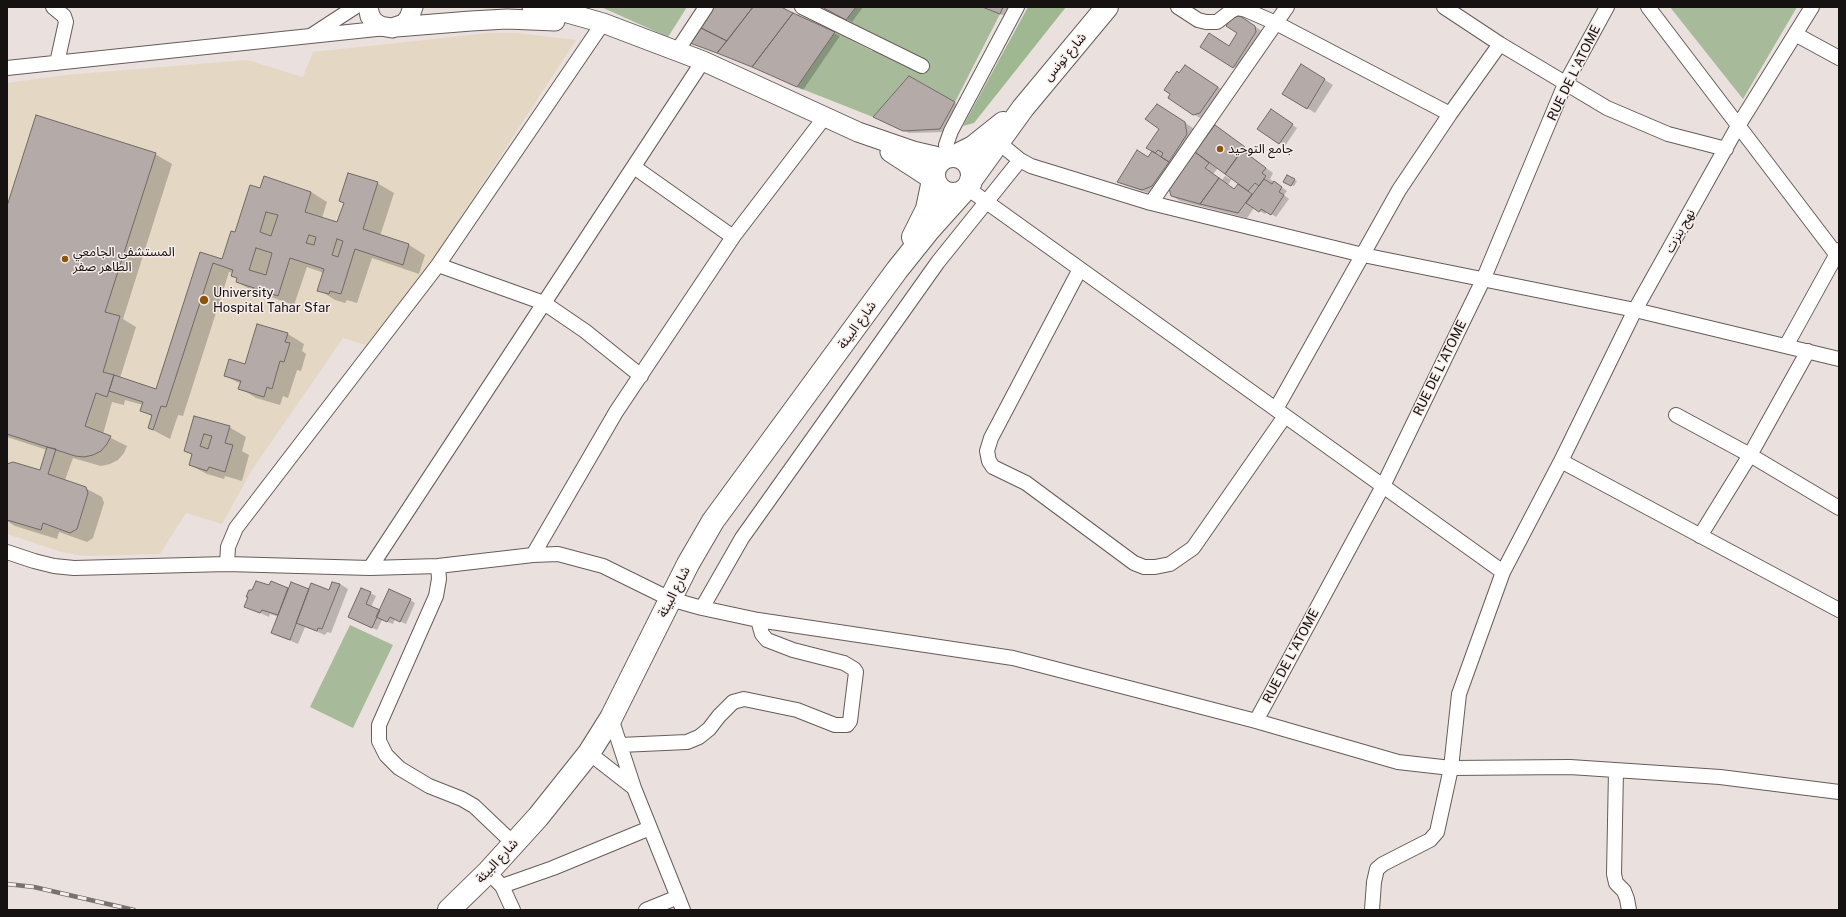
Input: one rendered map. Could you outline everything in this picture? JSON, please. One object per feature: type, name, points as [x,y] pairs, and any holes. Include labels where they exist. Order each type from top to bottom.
[{"type":"main road","name":"شارع تونس","points":[[967,187],[1023,108],[1107,7]]},
{"type":"main road","name":"شارع تونس","points":[[950,157],[973,147],[1023,108]]},
{"type":"main road","points":[[950,157],[966,162],[972,173],[967,187],[957,194],[945,193],[940,190],[934,180],[935,167],[950,157]]},
{"type":"main road","name":"شارع البيئة","points":[[897,270],[927,209],[934,180]]},
{"type":"main road","name":"شارع البيئة","points":[[449,910],[495,879],[514,844],[562,788],[589,753],[611,718],[670,599],[713,521],[897,270],[929,230],[967,187]]},
{"type":"street","points":[[53,7],[64,16],[66,22],[57,63]]},
{"type":"street","points":[[309,37],[360,9],[374,22],[392,28],[404,24],[409,18],[413,7]]},
{"type":"street","points":[[532,7],[557,10],[604,23],[703,61],[824,118],[858,132],[913,151],[950,157],[946,145],[951,131],[1017,7]]},
{"type":"street","points":[[677,51],[706,7]]},
{"type":"street","points":[[802,7],[922,66]]},
{"type":"street","points":[[1178,7],[1198,20],[1206,22],[1217,22],[1230,10],[1237,8],[1246,10],[1276,23],[1450,114]]},
{"type":"street","points":[[1151,203],[1287,7]]},
{"type":"street","points":[[1444,7],[1500,44],[1607,108],[1668,134],[1726,149]]},
{"type":"street","name":"RUE DE L'ATOME","points":[[1256,721],[1383,486],[1483,280],[1565,84],[1607,7]]},
{"type":"street","points":[[1648,7],[1738,126],[1838,254],[1786,346]]},
{"type":"street","name":"نهج بنزت","points":[[1372,910],[1374,875],[1378,869],[1383,864],[1430,840],[1437,832],[1452,768],[1459,694],[1503,572],[1561,461],[1635,310],[1738,126],[1812,7]]},
{"type":"street","points":[[7,68],[471,20],[507,19],[604,23]]},
{"type":"street","points":[[227,564],[228,547],[236,528],[438,265],[604,23]]},
{"type":"street","points":[[1795,34],[1839,58]]},
{"type":"street","points":[[1080,269],[991,438],[987,451],[989,461],[993,467],[1026,483],[1134,563],[1144,567],[1156,567],[1170,564],[1193,548],[1280,412],[1399,190],[1450,114],[1500,44]]},
{"type":"street","points":[[370,568],[703,61]]},
{"type":"street","points":[[533,555],[616,412],[733,237],[824,118]]},
{"type":"street","points":[[858,132],[934,180]]},
{"type":"street","points":[[998,142],[1020,160],[1031,166],[1151,203],[1363,255],[1635,310],[1839,359]]},
{"type":"street","points":[[702,608],[742,538],[938,262],[987,203],[1020,160]]},
{"type":"street","points":[[634,167],[733,237]]},
{"type":"street","points":[[967,187],[987,203],[1503,572]]},
{"type":"street","points":[[438,265],[544,303],[585,331],[641,376]]},
{"type":"street","points":[[1700,536],[1750,455],[1808,351]]},
{"type":"street","points":[[1676,415],[1750,455],[1839,508]]},
{"type":"street","points":[[1561,461],[1839,610]]},
{"type":"street","points":[[7,552],[34,562],[74,568],[227,564],[370,568],[438,566],[533,555],[558,554],[603,566],[670,599],[702,608],[758,620],[1014,658],[1256,721],[1398,762],[1452,768],[1570,767],[1720,777],[1839,792]]},
{"type":"street","points":[[438,566],[439,579],[436,596],[380,725],[379,741],[386,755],[399,768],[429,786],[462,799],[474,806],[514,844]]},
{"type":"street","points":[[620,745],[687,742],[709,729],[733,702],[744,699],[797,710],[834,725],[848,726],[856,672],[854,669],[844,663],[794,650],[767,640],[762,634],[758,620]]},
{"type":"street","points":[[611,718],[634,788],[683,910]]},
{"type":"street","points":[[589,753],[634,788]]},
{"type":"street","points":[[1616,770],[1614,874],[1616,883],[1624,891],[1627,899],[1628,910]]},
{"type":"street","points":[[513,910],[495,879],[553,868],[650,828]]},
{"type":"street","points":[[646,910],[678,897]]},
{"type":"shaded area","name":"University Hospital Tahar Sfar","points":[[490,33],[517,33],[576,40],[432,261],[366,345],[343,338],[252,470],[222,524],[186,513],[160,554],[85,556],[61,552],[7,534],[7,83],[66,75],[247,60],[303,77],[313,52]]},
{"type":"green space","points":[[601,7],[687,7],[668,37]]},
{"type":"green space","points":[[856,7],[980,7],[1000,14],[955,102],[909,76],[873,117],[797,87],[835,32],[872,51],[880,40],[846,20]]},
{"type":"green space","points":[[1028,7],[1066,7],[974,123],[963,126]]},
{"type":"green space","points":[[1670,7],[1797,7],[1743,99]]},
{"type":"green space","points":[[350,625],[393,645],[353,728],[310,707]]},
{"type":"building","points":[[714,7],[753,7],[727,41],[701,28]]},
{"type":"building","points":[[753,7],[781,7],[793,13],[752,67],[717,53]]},
{"type":"building","points":[[822,7],[856,7],[846,20]]},
{"type":"building","points":[[982,7],[1003,7],[1000,14]]},
{"type":"building","points":[[793,13],[835,32],[797,87],[752,67]]},
{"type":"building","points":[[1240,16],[1255,26],[1256,32],[1233,68],[1200,47],[1209,33],[1229,46],[1237,33],[1226,26],[1230,19]]},
{"type":"building","points":[[701,28],[727,41],[717,53],[690,43]]},
{"type":"building","points":[[1301,64],[1325,79],[1307,109],[1282,94]]},
{"type":"building","points":[[1185,65],[1218,87],[1200,113],[1193,115],[1168,98],[1170,94],[1164,90],[1177,71],[1179,73]]},
{"type":"building","points":[[909,76],[955,102],[940,129],[903,131],[873,117]]},
{"type":"building","points":[[1157,104],[1185,122],[1187,134],[1169,162],[1161,157],[1163,153],[1158,150],[1155,153],[1146,148],[1159,129],[1145,119]]},
{"type":"building","points":[[1271,109],[1293,124],[1279,144],[1257,129]]},
{"type":"building","name":"المستشفى الجامعي الطاهر صفر","points":[[36,115],[156,153],[105,312],[120,316],[103,372],[114,375],[107,397],[96,393],[85,426],[111,436],[101,451],[84,457],[75,456],[7,434],[7,206]]},
{"type":"building","name":"جامع التوحيد","points":[[1215,125],[1245,147],[1225,174],[1195,152]]},
{"type":"building","points":[[1137,150],[1148,157],[1152,151],[1169,162],[1152,186],[1142,190],[1117,182]]},
{"type":"building","points":[[1242,150],[1266,168],[1262,173],[1266,176],[1259,186],[1255,183],[1248,191],[1225,174]]},
{"type":"building","points":[[1195,152],[1209,163],[1205,168],[1219,178],[1200,204],[1171,196],[1169,188]]},
{"type":"building","points":[[348,173],[378,182],[363,229],[409,244],[403,265],[355,249],[341,294],[330,291],[329,294],[317,291],[324,269],[290,258],[278,296],[236,282],[237,278],[231,276],[233,270],[213,263],[166,407],[161,406],[153,430],[148,428],[152,415],[140,411],[143,402],[109,391],[114,375],[156,389],[200,252],[222,259],[231,231],[235,232],[250,185],[260,188],[264,176],[311,192],[305,212],[337,222],[344,203],[339,201]],"holes":[[[266,212],[278,215],[271,236],[260,232]],[[309,235],[316,237],[314,245],[306,243]],[[337,239],[343,241],[338,257],[332,255]],[[256,248],[272,253],[266,275],[249,270]]]},
{"type":"building","points":[[1287,175],[1295,179],[1291,186],[1283,182]]},
{"type":"building","points":[[1219,178],[1234,189],[1238,184],[1252,194],[1238,213],[1200,204]]},
{"type":"building","points":[[1264,179],[1272,184],[1274,181],[1282,187],[1279,192],[1284,195],[1271,215],[1261,209],[1259,212],[1246,203]]},
{"type":"building","points":[[257,324],[288,333],[285,342],[290,343],[284,362],[280,361],[272,389],[267,387],[264,397],[238,389],[241,381],[224,376],[229,359],[245,364]]},
{"type":"building","points":[[194,416],[230,426],[225,443],[233,445],[225,472],[209,467],[207,471],[189,465],[192,454],[184,451]],"holes":[[[204,434],[212,436],[208,449],[200,446]]]},
{"type":"building","points":[[47,447],[56,449],[48,474],[86,487],[88,493],[77,529],[70,533],[43,523],[41,530],[7,520],[7,464],[13,462],[40,470]]},
{"type":"building","points":[[256,581],[269,585],[271,581],[288,588],[278,615],[262,610],[260,613],[244,607],[249,590],[252,590]]},
{"type":"building","points":[[291,582],[309,589],[290,640],[271,633]]},
{"type":"building","points":[[332,582],[340,584],[322,629],[318,628],[317,631],[296,623],[311,583],[329,590]]},
{"type":"building","points":[[361,588],[371,592],[366,604],[380,610],[372,628],[348,617]]},
{"type":"building","points":[[389,589],[411,599],[400,622],[390,617],[387,622],[376,617]]},
{"type":"railway","points":[[7,884],[34,887],[134,910]]},
{"type":"place","name":"جامع التوحيد","points":[[1220,149]]},
{"type":"place","name":"المستشفى الجامعي الطاهر صفر","points":[[65,259]]},
{"type":"place","name":"University Hospital Tahar Sfar","points":[[204,300]]}]
